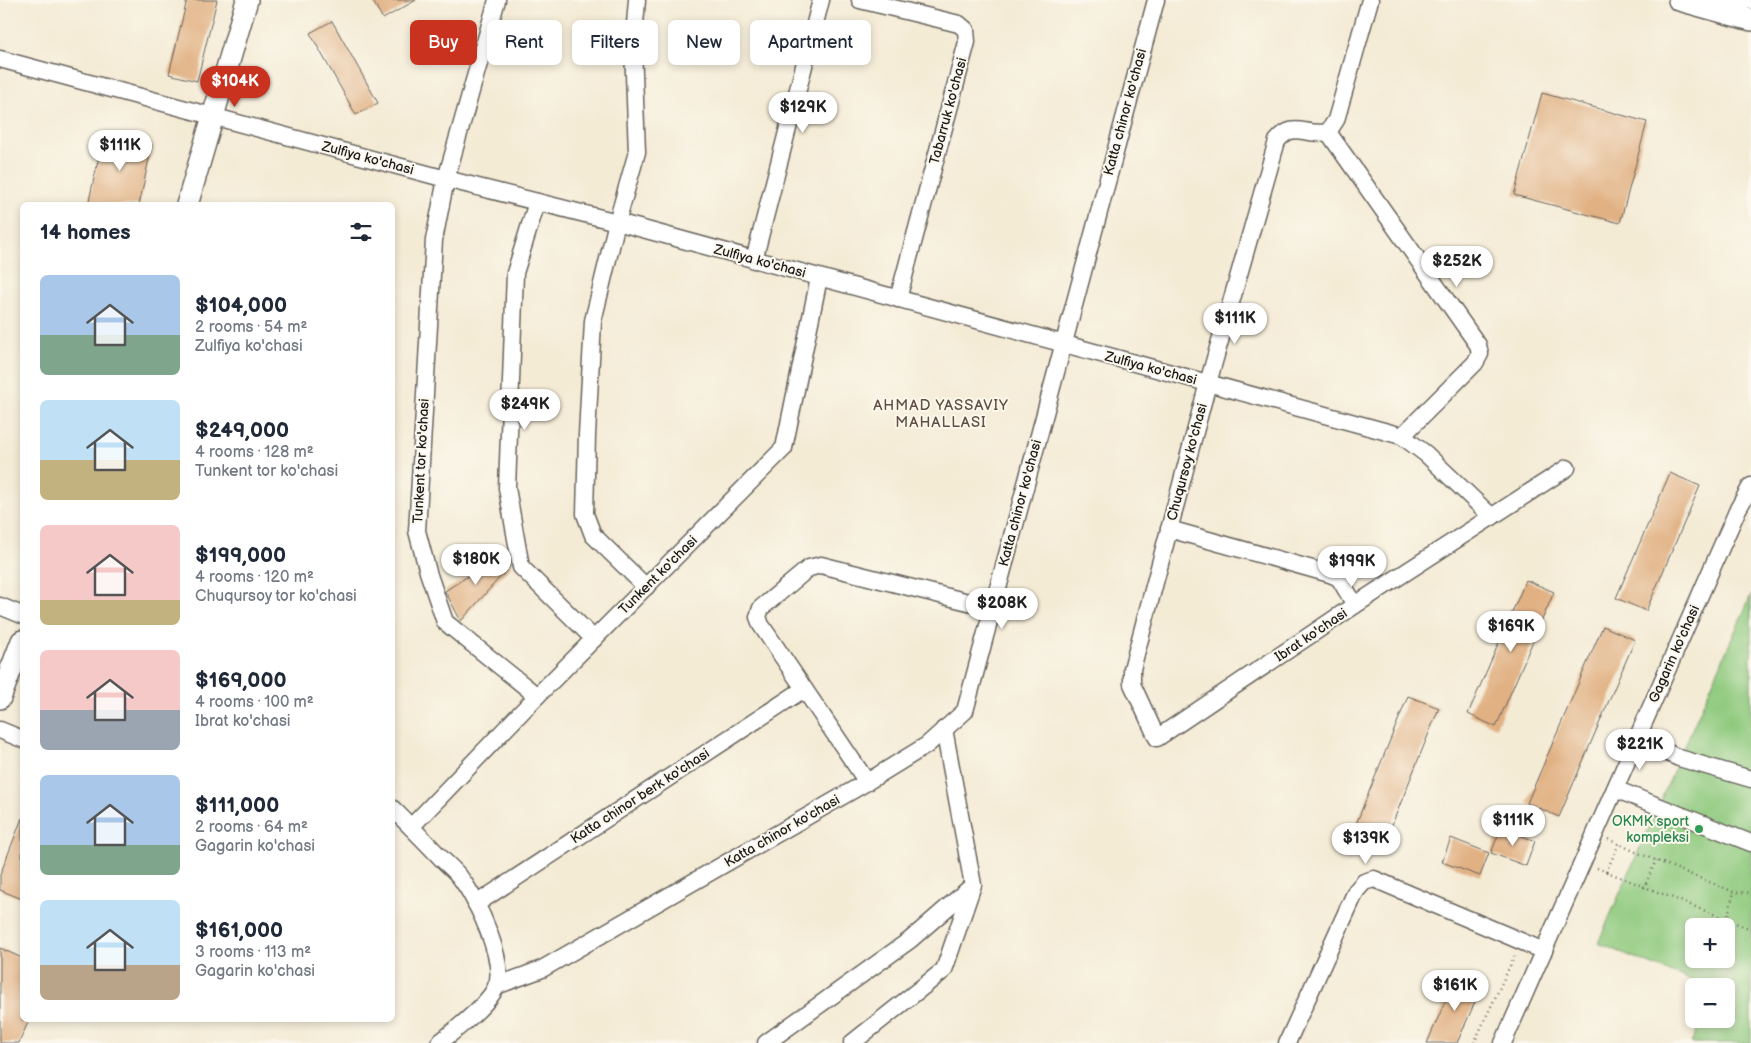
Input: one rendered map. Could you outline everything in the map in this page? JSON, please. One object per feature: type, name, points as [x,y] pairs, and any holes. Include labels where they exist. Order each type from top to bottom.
[{"type":"main road","points":[[188,202],[247,0]]},
{"type":"main road","points":[[1679,0],[1751,20]]},
{"type":"main road","points":[[0,698],[20,646]]},
{"type":"street","points":[[446,179],[497,0]]},
{"type":"street","points":[[638,0],[633,48],[636,152],[616,222],[592,320],[585,514],[593,535],[646,588]]},
{"type":"street","points":[[754,260],[821,0]]},
{"type":"street","name":"Tabarruk ko'chasi","points":[[860,0],[959,24],[966,30],[967,42],[898,299]]},
{"type":"street","name":"Katta chinor ko'chasi","points":[[496,986],[542,968],[867,782],[927,745],[965,711],[1062,343],[1156,0]]},
{"type":"street","points":[[1370,0],[1336,120],[1328,132],[1478,345],[1480,354],[1475,363],[1402,436]]},
{"type":"street","points":[[1707,7],[1751,0]]},
{"type":"street","name":"Zulfiya ko'chasi","points":[[0,59],[446,179],[616,222],[1402,436],[1426,454],[1492,517]]},
{"type":"street","name":"Chuqursoy ko'chasi","points":[[1157,738],[1132,684],[1132,669],[1208,384],[1277,141],[1284,132],[1294,130],[1319,134],[1328,132]]},
{"type":"street","name":"Tunkent tor ko'chasi","points":[[446,179],[434,240],[417,531],[428,572],[445,622],[537,696]]},
{"type":"street","points":[[537,202],[515,273],[507,488],[521,567],[594,639]]},
{"type":"street","name":"Tunkent ko'chasi","points":[[411,827],[537,696],[784,448],[819,278]]},
{"type":"street","name":"Ibrat ko'chasi","points":[[1157,738],[1355,605],[1567,468]]},
{"type":"street","name":"Gagarin ko'chasi","points":[[1503,1043],[1738,509],[1751,486]]},
{"type":"street","points":[[1169,529],[1330,574],[1339,578],[1355,605]]},
{"type":"street","points":[[867,782],[761,625],[758,617],[760,608],[810,568],[821,565],[992,608]]},
{"type":"street","points":[[0,606],[20,614]]},
{"type":"street","name":"Katta chinor berk ko'chasi","points":[[476,904],[804,690]]},
{"type":"street","points":[[852,1043],[944,970],[972,885],[944,729]]},
{"type":"street","points":[[0,730],[20,738]]},
{"type":"street","points":[[1637,739],[1679,758],[1751,779]]},
{"type":"street","points":[[1614,789],[1751,843]]},
{"type":"street","points":[[395,811],[462,879],[476,904],[495,949],[498,970],[496,986],[485,1002],[439,1043]]},
{"type":"street","points":[[1287,1043],[1356,890],[1364,882],[1374,879],[1544,951]]},
{"type":"street","points":[[766,1043],[910,940],[972,885]]},
{"type":"path","points":[[1596,832],[1619,844],[1734,892],[1751,893]]},
{"type":"path","points":[[1606,872],[1619,844]]},
{"type":"path","points":[[1644,888],[1656,860]]},
{"type":"path","points":[[1583,862],[1722,918]]},
{"type":"path","points":[[1728,918],[1734,892]]},
{"type":"path","points":[[1735,923],[1751,929]]},
{"type":"path","points":[[1474,1043],[1515,955]]},
{"type":"green space","name":"OKMK sport kompleksi","points":[[1751,595],[1751,1043],[1691,1043],[1698,1028],[1735,1028],[1735,978],[1685,978],[1598,943]]},
{"type":"building","points":[[187,0],[217,0],[197,81],[169,74]]},
{"type":"building","points":[[372,0],[416,0],[383,19]]},
{"type":"building","points":[[332,21],[378,103],[356,115],[310,33]]},
{"type":"building","points":[[1542,93],[1647,122],[1620,223],[1514,195]]},
{"type":"building","points":[[104,134],[152,145],[140,202],[89,202]]},
{"type":"building","points":[[1670,473],[1700,486],[1646,611],[1616,598]]},
{"type":"building","points":[[502,554],[510,566],[461,621],[445,591]]},
{"type":"building","points":[[1526,580],[1554,592],[1496,727],[1468,714]]},
{"type":"building","points":[[1603,626],[1635,640],[1559,817],[1527,803]]},
{"type":"building","points":[[1408,696],[1439,708],[1387,837],[1356,824]]},
{"type":"building","points":[[20,823],[20,898],[0,890],[0,875]]},
{"type":"building","points":[[1501,828],[1535,841],[1526,866],[1491,853]]},
{"type":"building","points":[[1451,838],[1489,853],[1480,876],[1442,862]]},
{"type":"building","points":[[0,948],[20,957],[20,1022],[28,1022],[19,1043],[0,1043]]},
{"type":"building","points":[[1457,975],[1482,986],[1457,1043],[1427,1043]]},
{"type":"place","name":"OKMK sport kompleksi","points":[[1699,829]]},
{"type":"district","name":"AHMAD YASSAVIY MAHALLASI","points":[[941,414]]}]
